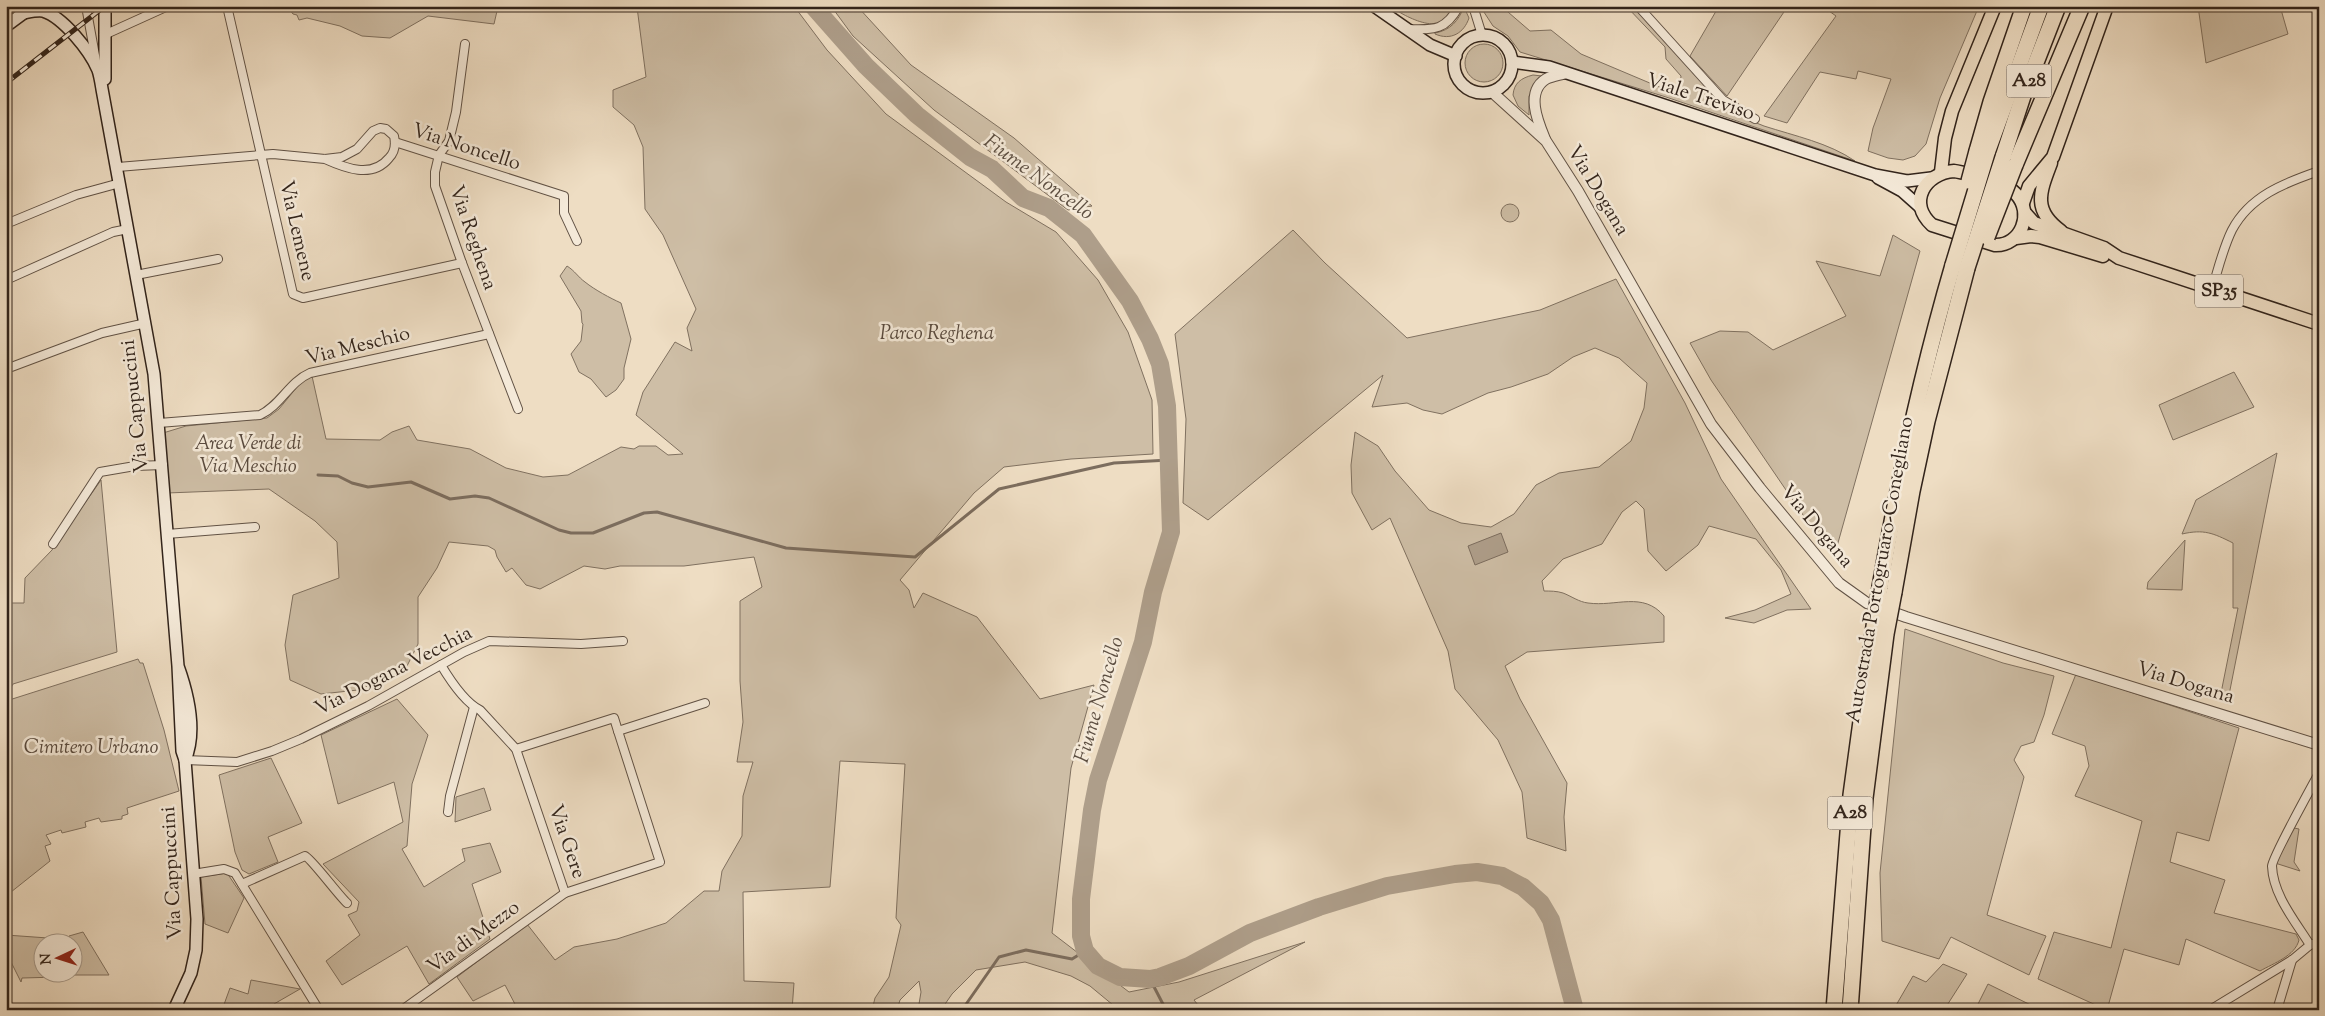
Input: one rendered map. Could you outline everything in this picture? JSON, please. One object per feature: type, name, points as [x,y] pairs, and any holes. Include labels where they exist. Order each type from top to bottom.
[{"type":"highway","name":"A28","points":[[1960,267],[1991,102],[2024,6]]},
{"type":"highway","name":"A28","points":[[1982,152],[2041,6]]},
{"type":"highway","name":"Autostrada Portogruaro-Conegliano","points":[[1887,590],[1897,489],[1937,320],[2009,161],[2023,96],[2058,6]]},
{"type":"highway","points":[[2009,161],[2082,6]]},
{"type":"highway","name":"Autostrada Portogruaro-Conegliano","points":[[1834,1010],[1851,795],[1887,590],[1948,342],[1960,267]]},
{"type":"highway","name":"Autostrada Portogruaro-Conegliano","points":[[1850,1010],[1879,634]]},
{"type":"main road","name":"Via Cappuccini","points":[[105,6],[104,68],[109,122]]},
{"type":"main road","points":[[1374,6],[1430,45],[1456,56]]},
{"type":"main road","points":[[1920,207],[1922,194],[1936,175],[1952,111],[1994,6]]},
{"type":"main road","points":[[2067,235],[2054,226],[2044,214],[2042,208],[2042,188],[2107,6]]},
{"type":"main road","name":"Via Cappuccini","points":[[28,10],[41,10],[56,17],[82,47],[98,70],[118,167],[146,323],[159,423],[178,666],[182,751],[185,760],[197,919],[196,950],[191,973],[174,1010]]},
{"type":"main road","points":[[6,26],[28,10]]},
{"type":"main road","points":[[1482,35],[1499,40],[1506,46],[1512,62],[1511,72],[1501,87],[1492,92],[1483,93],[1466,88],[1456,74],[1456,56],[1466,41],[1482,35]]},
{"type":"main road","name":"Viale Treviso","points":[[1512,62],[1548,67],[1874,176],[1906,181],[1954,170],[2003,184],[2016,194],[2034,223],[2104,248],[2119,258]]},
{"type":"main road","points":[[2016,238],[2023,226],[2024,209],[2029,186],[2053,157]]},
{"type":"main road","name":"Viale Treviso","points":[[1874,176],[1902,191],[1920,207],[1924,218],[1932,225],[1995,245],[2003,245],[2016,238],[2040,237],[2101,256],[2119,258],[2319,324]]},
{"type":"street","name":"Via Cappuccini","points":[[86,6],[98,70]]},
{"type":"street","points":[[104,35],[168,6]]},
{"type":"street","name":"Via Lemene","points":[[227,6],[293,294],[296,297],[303,298],[462,263]]},
{"type":"street","points":[[1409,29],[1424,30],[1444,25],[1451,20],[1459,6]]},
{"type":"street","points":[[1473,6],[1482,35]]},
{"type":"street","points":[[1638,6],[1723,100],[1756,118]]},
{"type":"street","name":"Via Reghena","points":[[465,44],[456,112],[449,141],[439,155],[435,172],[436,186],[462,263],[518,409]]},
{"type":"street","name":"Via Dogana","points":[[1566,73],[1546,79],[1539,86],[1534,101],[1537,119],[1545,140],[1578,191],[1711,424],[1815,556],[1839,583],[1867,603],[1906,617],[2319,745]]},
{"type":"street","name":"Via Dogana","points":[[1492,92],[1545,140]]},
{"type":"street","name":"Via Noncello","points":[[118,167],[261,154],[285,154],[324,159],[342,157],[357,149],[373,132],[380,128],[391,133],[395,142],[564,196],[564,213],[577,241]]},
{"type":"street","points":[[324,159],[348,168],[365,171],[373,170],[391,156],[395,142]]},
{"type":"street","points":[[2212,289],[2232,231],[2247,208],[2282,184],[2319,171]]},
{"type":"street","points":[[6,224],[76,194],[120,182]]},
{"type":"street","points":[[6,280],[113,232],[128,229]]},
{"type":"street","points":[[136,275],[218,259]]},
{"type":"street","points":[[6,369],[102,333],[146,323]]},
{"type":"street","name":"Via Meschio","points":[[159,423],[260,415],[272,408],[298,379],[310,373],[489,334]]},
{"type":"street","points":[[53,544],[100,472],[162,464]]},
{"type":"street","points":[[167,534],[255,527]]},
{"type":"street","name":"Via Dogana Vecchia","points":[[185,760],[237,762],[272,751],[368,706],[440,666],[489,642],[581,644],[623,640]]},
{"type":"street","name":"Via Gere","points":[[440,666],[474,707],[480,710],[516,749],[565,893],[660,862],[618,731]]},
{"type":"street","points":[[516,749],[614,718],[618,731],[704,703]]},
{"type":"street","points":[[448,812],[450,796],[474,707]]},
{"type":"street","points":[[2310,946],[2284,904],[2275,884],[2272,864],[2319,773]]},
{"type":"street","points":[[242,884],[305,856],[312,860],[332,888],[347,903]]},
{"type":"street","points":[[193,874],[227,869],[235,873],[319,1010]]},
{"type":"street","name":"Via di Mezzo","points":[[402,1010],[565,893]]},
{"type":"street","points":[[2210,1010],[2319,942]]},
{"type":"street","points":[[2276,1010],[2292,960]]},
{"type":"green space","points":[[287,6],[530,6],[497,11],[494,24],[428,16],[390,38],[362,36],[340,26],[307,18],[299,20],[297,15],[293,14]]},
{"type":"green space","points":[[634,6],[794,6],[827,50],[886,114],[1006,202],[1056,232],[1098,280],[1128,332],[1152,400],[1153,454],[1071,459],[1004,467],[974,493],[900,580],[909,590],[914,608],[923,593],[977,617],[1040,699],[1094,685],[1071,768],[1052,933],[1129,992],[1179,982],[1305,942],[1194,1000],[1202,1010],[1119,1010],[1090,986],[1071,976],[1025,962],[976,970],[952,994],[941,1010],[918,1010],[921,992],[919,981],[900,1000],[897,1010],[872,1010],[875,998],[889,977],[901,925],[896,918],[905,764],[840,761],[830,887],[743,892],[744,981],[794,983],[792,1010],[514,1010],[517,1008],[505,985],[473,1001],[457,977],[527,924],[555,960],[574,947],[617,939],[666,923],[704,891],[719,891],[722,871],[742,836],[743,796],[753,762],[737,762],[743,722],[740,681],[740,601],[762,587],[754,557],[684,566],[620,566],[605,569],[584,566],[540,589],[526,585],[512,568],[506,572],[495,550],[488,546],[449,542],[437,568],[418,597],[418,644],[405,670],[358,690],[321,694],[290,680],[285,645],[293,595],[339,578],[337,542],[315,521],[269,489],[167,493],[163,433],[186,426],[267,418],[279,409],[302,381],[312,376],[326,439],[380,440],[392,432],[409,426],[417,440],[470,449],[506,468],[543,477],[568,475],[621,447],[634,449],[639,446],[656,446],[668,455],[683,454],[636,415],[643,392],[675,342],[692,351],[687,328],[696,309],[663,235],[645,209],[643,147],[634,125],[613,107],[613,90],[646,77],[637,7]]},
{"type":"green space","points":[[831,6],[857,6],[911,65],[1014,138],[1092,206],[1068,210],[934,110],[853,36]]},
{"type":"green space","points":[[1390,6],[1452,6],[1449,16],[1442,22],[1434,24],[1415,20]]},
{"type":"green space","points":[[1480,6],[1501,6],[1530,31],[1551,30],[1581,54],[1664,89],[1680,86],[1681,76],[1666,59],[1665,47],[1626,6],[1632,6],[1725,105],[1758,124],[1834,149],[1855,161],[1666,97],[1520,52],[1508,36],[1493,26]]},
{"type":"green space","points":[[1719,6],[1788,6],[1727,96],[1690,56]]},
{"type":"green space","points":[[1822,6],[1979,6],[1940,98],[1926,144],[1915,156],[1903,160],[1888,158],[1868,151],[1873,128],[1891,79],[1858,71],[1856,79],[1820,72],[1787,123],[1764,116],[1836,16]]},
{"type":"green space","points":[[2198,6],[2280,6],[2288,34],[2206,63]]},
{"type":"green space","points":[[1464,7],[1469,18],[1460,32],[1446,37],[1435,34],[1450,27],[1459,17]]},
{"type":"green space","points":[[1484,44],[1498,49],[1503,63],[1498,77],[1484,82],[1470,77],[1465,63],[1470,49]]},
{"type":"green space","points":[[1533,75],[1542,76],[1529,96],[1529,115],[1518,106],[1513,95],[1515,87],[1519,82]]},
{"type":"green space","points":[[1506,204],[1514,204],[1519,209],[1517,220],[1506,222],[1501,217],[1501,209]]},
{"type":"green space","points":[[1293,230],[1325,263],[1407,338],[1540,310],[1616,279],[1685,403],[1721,479],[1811,609],[1787,610],[1754,623],[1725,618],[1755,610],[1791,594],[1781,570],[1756,539],[1709,526],[1698,545],[1666,571],[1648,551],[1644,509],[1636,501],[1622,512],[1602,544],[1563,559],[1542,581],[1544,591],[1561,592],[1588,603],[1638,602],[1656,608],[1664,616],[1664,642],[1527,652],[1505,666],[1520,699],[1567,783],[1564,817],[1566,851],[1527,838],[1522,792],[1498,740],[1455,689],[1448,651],[1390,518],[1372,530],[1352,493],[1351,465],[1355,432],[1378,446],[1395,471],[1429,510],[1461,523],[1491,527],[1514,514],[1536,485],[1559,473],[1599,467],[1631,441],[1644,408],[1647,383],[1619,358],[1595,348],[1573,357],[1548,374],[1488,393],[1442,414],[1423,410],[1407,403],[1372,407],[1383,375],[1208,520],[1183,503],[1186,419],[1175,334]]},
{"type":"green space","points":[[1893,235],[1920,251],[1834,557],[1816,534],[1711,380],[1690,343],[1720,331],[1748,332],[1773,350],[1846,316],[1816,261],[1880,276]]},
{"type":"green space","points":[[567,266],[589,285],[621,303],[631,339],[624,368],[624,379],[616,390],[606,397],[591,379],[579,372],[571,354],[581,341],[583,324],[581,311],[560,276]]},
{"type":"green space","points":[[2234,372],[2254,407],[2173,440],[2159,405]]},
{"type":"green space","points":[[2277,453],[2228,700],[2220,698],[2238,608],[2233,608],[2233,543],[2203,532],[2182,534],[2196,500]]},
{"type":"green space","points":[[101,480],[117,652],[13,684],[6,697],[6,603],[24,603],[25,578],[52,550]]},
{"type":"green space","points":[[2185,540],[2182,590],[2147,589],[2148,582]]},
{"type":"green space","points":[[1905,629],[2003,663],[2054,676],[2044,715],[2034,742],[2021,746],[2014,760],[2024,777],[1987,915],[2046,936],[2029,975],[1951,937],[1939,959],[1882,941],[1880,873]]},
{"type":"green space","name":"Cimitero Urbano","points":[[138,659],[140,663],[143,663],[164,730],[179,791],[127,808],[128,814],[122,816],[122,819],[101,822],[99,818],[85,822],[86,827],[62,833],[61,830],[46,835],[51,844],[45,846],[50,861],[6,896],[6,701]]},
{"type":"green space","points":[[2076,674],[2239,728],[2209,841],[2177,832],[2170,862],[2225,880],[2214,913],[2296,934],[2299,940],[2297,946],[2289,955],[2260,971],[2186,939],[2179,965],[2124,949],[2107,1010],[2038,979],[2054,932],[2111,948],[2142,821],[2075,796],[2089,766],[2085,746],[2052,734]]},
{"type":"green space","points":[[397,699],[428,735],[412,784],[407,846],[402,849],[424,887],[465,861],[462,849],[490,843],[501,872],[472,884],[490,939],[429,984],[407,946],[342,985],[326,961],[360,935],[348,915],[357,911],[359,902],[323,864],[403,822],[394,782],[338,804],[321,735]]},
{"type":"green space","points":[[271,758],[302,823],[268,837],[278,862],[249,874],[242,870],[235,852],[219,775]]},
{"type":"green space","points":[[484,788],[491,810],[455,822],[456,797]]},
{"type":"green space","points":[[2294,828],[2299,829],[2294,862],[2300,871],[2275,863]]},
{"type":"green space","points":[[227,873],[244,898],[228,933],[205,924],[201,877]]},
{"type":"green space","points":[[83,932],[109,975],[82,975],[82,934],[76,934]]},
{"type":"green space","points":[[6,935],[32,937],[32,978],[22,978],[21,982],[11,962],[6,963]]},
{"type":"green space","points":[[1943,964],[1967,974],[1944,1010],[1901,1010],[1895,1007],[1913,976],[1926,982]]},
{"type":"green space","points":[[251,980],[300,989],[274,1004],[271,1010],[222,1010],[230,988],[248,994]]},
{"type":"green space","points":[[1988,984],[2041,1010],[1975,1010]]},
{"type":"shaded area","points":[[1501,533],[1508,552],[1475,565],[1468,546]]},
{"type":"waterway","name":"Fiume Noncello","points":[[813,6],[866,66],[917,115],[970,157],[992,169],[1023,198],[1049,208],[1083,235],[1130,301],[1150,339],[1160,364],[1167,406],[1171,532],[1153,592],[1143,642],[1098,780],[1092,810],[1081,899],[1081,936],[1085,951],[1098,966],[1120,977],[1150,979],[1160,977],[1189,966],[1250,933],[1319,907],[1387,886],[1477,872],[1502,876],[1523,887],[1541,903],[1551,920],[1575,1010]]},
{"type":"waterway","points":[[318,475],[338,476],[352,483],[368,487],[411,482],[450,499],[475,496],[489,498],[559,530],[571,533],[593,533],[644,513],[657,512],[786,548],[915,557],[999,489],[1114,463],[1169,460]]},
{"type":"waterway","points":[[962,1010],[999,957],[1026,950],[1072,959],[1085,951]]},
{"type":"waterway","points":[[1150,979],[1166,1010]]},
{"type":"railway","points":[[6,83],[105,6]]},
{"type":"park label","name":"Parco Reghena","points":[[937,334]]},
{"type":"park label","name":"Area Verde di Via Meschio","points":[[248,456]]}]
